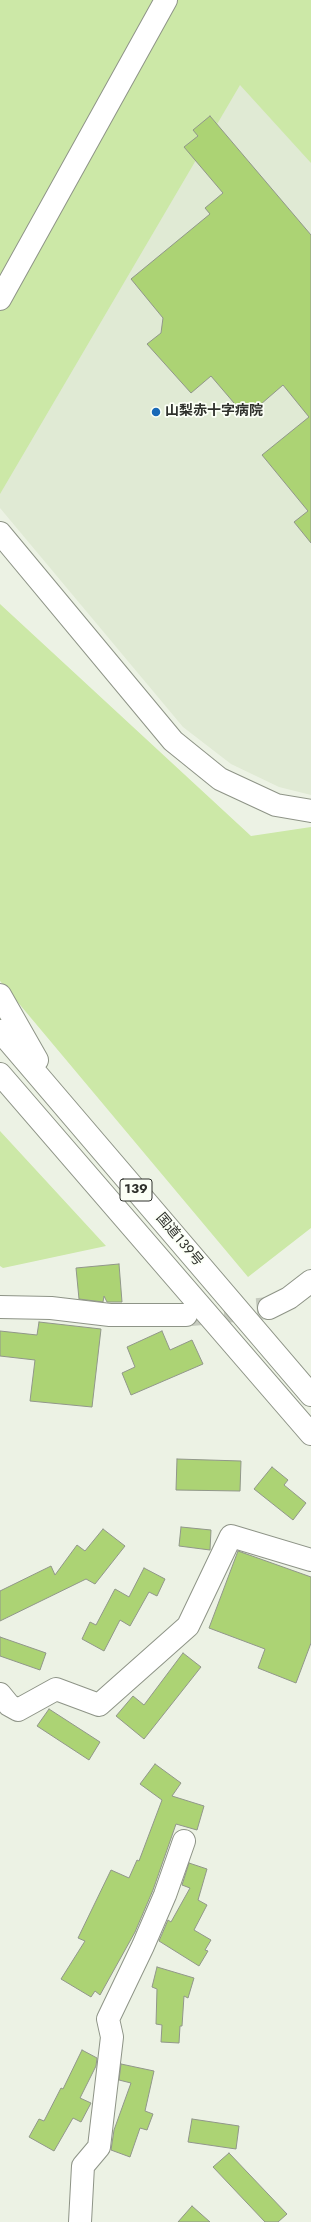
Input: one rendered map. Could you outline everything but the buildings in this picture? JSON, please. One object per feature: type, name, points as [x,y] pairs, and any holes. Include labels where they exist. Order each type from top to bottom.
[{"type":"main road","points":[[0,299],[166,0]]},
{"type":"main road","points":[[0,533],[174,741],[220,779],[276,805],[311,812]]},
{"type":"main road","points":[[0,995],[64,1105]]},
{"type":"main road","name":"国道139号","points":[[0,1031],[311,1395]]},
{"type":"main road","name":"国道139号","points":[[0,1074],[311,1434]]},
{"type":"main road","points":[[0,1085],[41,1123]]},
{"type":"main road","points":[[269,1308],[289,1298],[311,1281]]},
{"type":"main road","points":[[0,1307],[51,1308],[110,1315],[186,1315]]},
{"type":"main road","points":[[0,1694],[9,1705],[18,1710],[56,1689],[99,1705],[188,1626],[231,1536],[311,1560]]},
{"type":"main road","points":[[80,2222],[83,2166],[99,2147],[112,2037],[108,2019],[146,1938],[184,1841]]},
{"type":"shaded area","name":"山梨赤十字病院","points":[[181,0],[311,147],[311,795],[279,787],[231,764],[183,727],[0,508],[0,316]]},
{"type":"green space","points":[[0,0],[311,0],[311,163],[240,85],[0,494]]},
{"type":"green space","points":[[0,604],[251,836],[311,827],[311,1228],[248,1277],[0,981]]},
{"type":"green space","points":[[0,1131],[106,1246],[3,1268],[0,1266]]},
{"type":"tunnel","points":[[191,1315],[269,1308]]},
{"type":"place","name":"山梨赤十字病院","points":[[156,412]]}]
